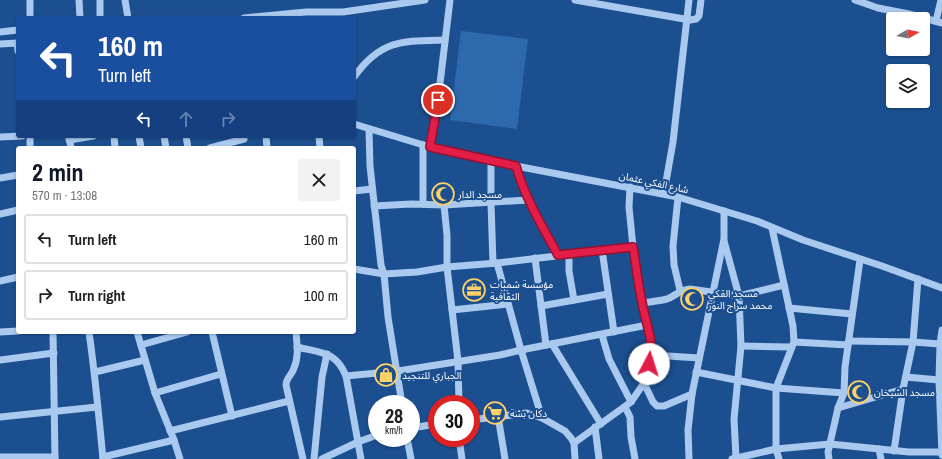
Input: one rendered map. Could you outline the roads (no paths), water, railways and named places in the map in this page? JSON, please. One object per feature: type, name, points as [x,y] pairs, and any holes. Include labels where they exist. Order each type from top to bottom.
[{"type":"street","points":[[30,0],[30,16]]},
{"type":"street","points":[[79,0],[80,16]]},
{"type":"street","points":[[100,0],[100,16]]},
{"type":"street","points":[[125,0],[128,16]]},
{"type":"street","points":[[265,16],[306,12],[333,15],[425,0]]},
{"type":"street","points":[[423,204],[427,146],[438,100],[450,0]]},
{"type":"street","points":[[575,0],[687,19],[696,19],[699,16],[700,0]]},
{"type":"street","points":[[664,193],[673,142],[689,0]]},
{"type":"street","points":[[855,0],[878,8],[939,22],[941,0]]},
{"type":"street","points":[[0,32],[16,30]]},
{"type":"street","points":[[356,74],[375,53],[385,48],[406,41],[445,40]]},
{"type":"street","points":[[0,44],[16,43]]},
{"type":"street","name":"شارع الفكي عثمان","points":[[356,125],[427,146],[516,166],[664,193],[757,221],[803,240],[942,288]]},
{"type":"street","points":[[370,129],[370,166],[372,189],[381,264],[384,274],[388,317],[401,395]]},
{"type":"street","points":[[0,137],[16,136]]},
{"type":"street","points":[[217,146],[244,138]]},
{"type":"street","points":[[491,160],[491,203],[495,263],[542,418]]},
{"type":"street","points":[[516,166],[528,200],[558,255]]},
{"type":"street","points":[[0,178],[16,175]]},
{"type":"street","points":[[574,443],[631,402],[644,383],[652,355],[633,247],[629,207],[630,187]]},
{"type":"street","points":[[356,191],[372,189]]},
{"type":"street","points":[[678,197],[673,246],[674,265],[680,290]]},
{"type":"street","points":[[374,206],[423,204],[444,206],[528,200]]},
{"type":"street","points":[[444,206],[447,235],[447,267],[458,361],[459,395]]},
{"type":"street","points":[[0,214],[16,210]]},
{"type":"street","points":[[689,459],[688,430],[692,394],[724,239],[724,211]]},
{"type":"street","points":[[772,228],[793,326],[793,344],[776,388],[776,449],[779,459]]},
{"type":"street","points":[[724,239],[739,296],[741,346],[734,419],[734,458],[776,449],[830,444],[894,451],[909,456],[942,454],[939,380],[942,330]]},
{"type":"street","points":[[356,269],[384,274],[417,272],[447,267],[633,247]]},
{"type":"street","points":[[602,250],[614,332]]},
{"type":"street","points":[[568,254],[569,271],[574,300]]},
{"type":"street","points":[[535,258],[541,306],[549,344],[598,426],[599,459]]},
{"type":"street","points":[[829,459],[828,452],[838,408],[844,393],[845,367],[860,260]]},
{"type":"street","points":[[0,281],[16,277]]},
{"type":"street","points":[[894,451],[903,389],[913,342],[918,279]]},
{"type":"street","points":[[642,303],[668,299],[680,290],[690,289],[739,296],[784,285]]},
{"type":"street","points":[[541,306],[608,294]]},
{"type":"street","points":[[452,310],[508,304]]},
{"type":"street","points":[[789,308],[852,314]]},
{"type":"street","points":[[346,376],[398,371],[500,355],[647,325]]},
{"type":"street","points":[[0,332],[16,330]]},
{"type":"street","points":[[0,457],[55,458],[54,334]]},
{"type":"street","points":[[89,334],[95,372],[97,407],[103,458],[174,440]]},
{"type":"street","points":[[138,334],[156,393],[180,459]]},
{"type":"street","points":[[141,345],[180,334]]},
{"type":"street","points":[[212,334],[232,416]]},
{"type":"street","points":[[296,334],[297,358],[294,368],[286,381],[289,401],[303,459]]},
{"type":"street","points":[[602,335],[609,359],[631,402]]},
{"type":"street","points":[[741,346],[913,342],[940,344]]},
{"type":"street","points":[[297,347],[327,354],[338,361],[342,366],[346,376],[361,459]]},
{"type":"street","points":[[0,360],[54,352]]},
{"type":"street","points":[[314,459],[322,377],[327,354]]},
{"type":"street","points":[[652,355],[699,358]]},
{"type":"street","points":[[95,372],[145,360]]},
{"type":"street","points":[[696,372],[776,388],[844,393]]},
{"type":"street","points":[[156,393],[221,374]]},
{"type":"street","points":[[906,377],[939,380]]},
{"type":"street","points":[[644,383],[653,402],[657,406],[664,406],[692,394]]},
{"type":"street","points":[[838,408],[903,389]]},
{"type":"street","points":[[170,431],[289,401]]},
{"type":"street","points":[[0,417],[97,407]]},
{"type":"street","points":[[625,407],[630,417],[631,437],[635,459]]},
{"type":"street","points":[[480,419],[527,413],[542,418],[569,434],[574,443],[575,459]]},
{"type":"street","points":[[498,416],[505,459]]},
{"type":"street","points":[[322,459],[368,438]]},
{"type":"street","points":[[409,447],[411,459]]},
{"type":"street","points":[[460,447],[462,459]]},
{"type":"street","points":[[879,449],[881,459]]},
{"type":"place","name":"مسجد الدار","points":[[443,194]]},
{"type":"place","name":"مؤسسة شمبات الثقافية","points":[[474,290]]},
{"type":"place","name":"مسجد الفكي محمد سراج النور","points":[[692,299]]},
{"type":"place","name":"الجباري للتنجيد","points":[[386,375]]},
{"type":"place","name":"مسجد الشيخان","points":[[859,392]]},
{"type":"place","name":"دكان بشة","points":[[495,413]]}]
